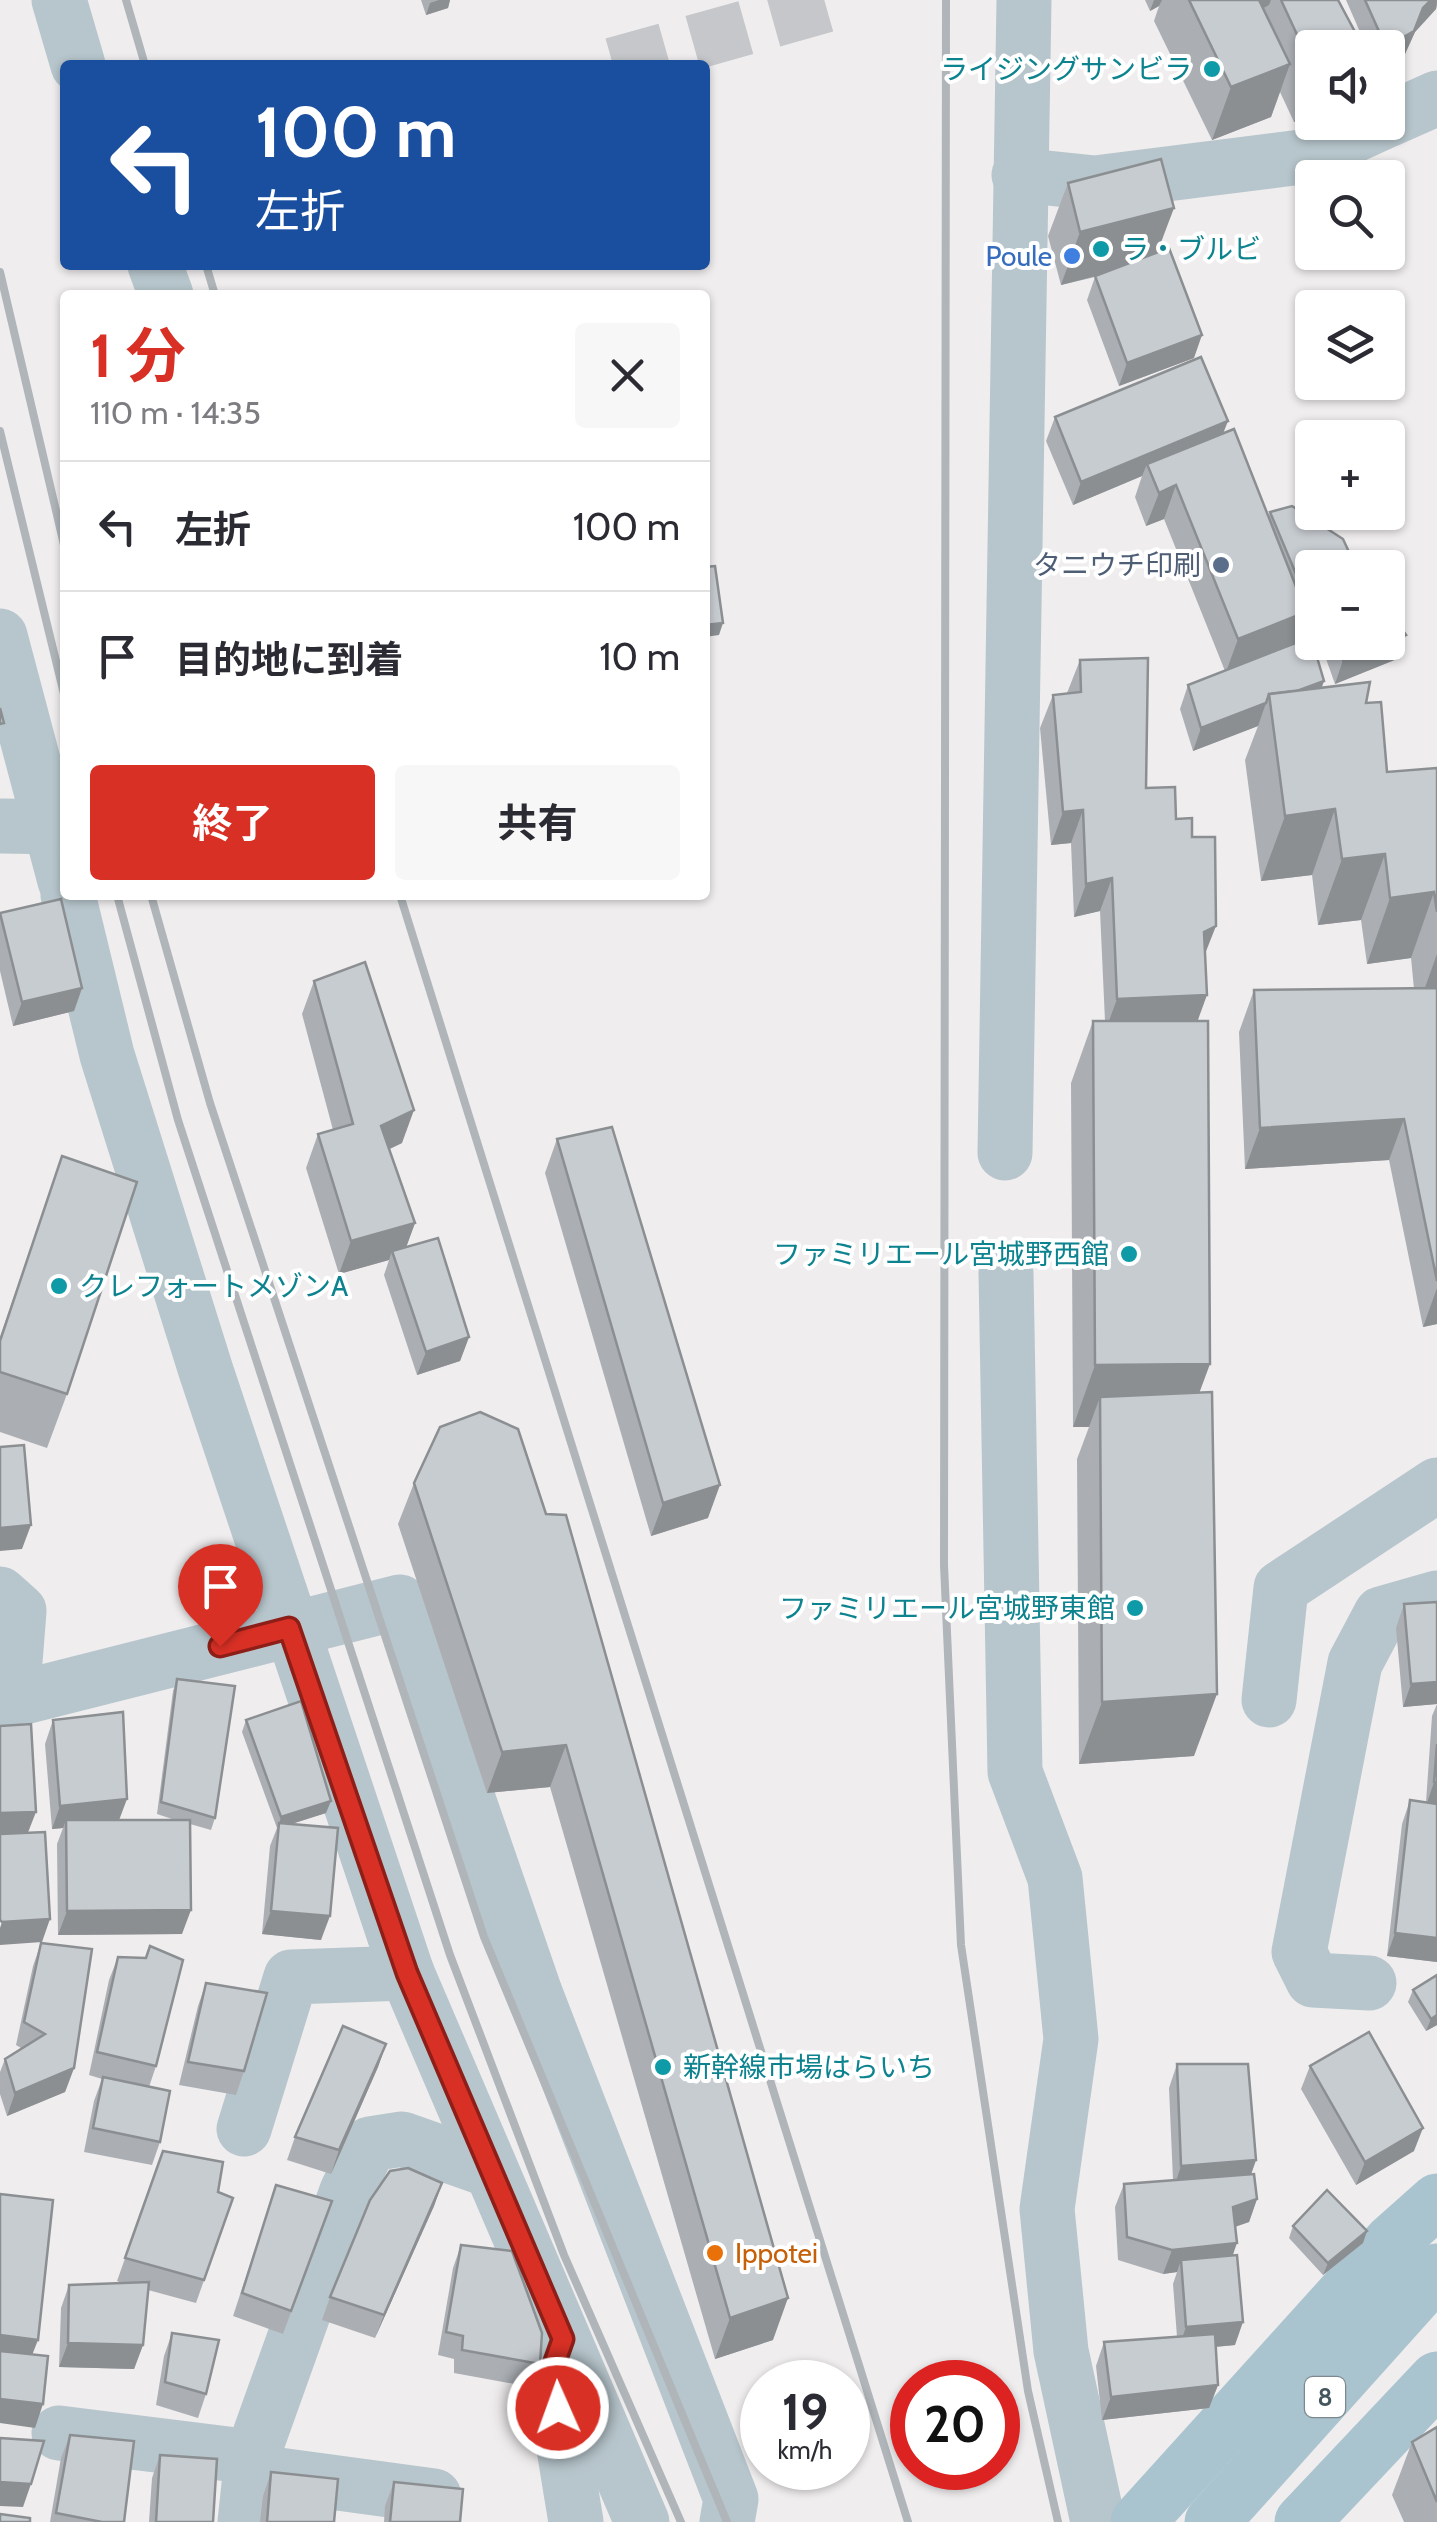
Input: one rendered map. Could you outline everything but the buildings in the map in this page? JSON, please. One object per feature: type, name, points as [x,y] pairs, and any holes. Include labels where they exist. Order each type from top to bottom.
[{"type":"main road","points":[[1138,2522],[1392,2241],[1437,2201]]},
{"type":"main road","name":"8","points":[[1212,2522],[1437,2272]]},
{"type":"main road","points":[[1302,2522],[1437,2379]]},
{"type":"street","points":[[60,0],[77,60]]},
{"type":"street","points":[[1005,1153],[1024,0]]},
{"type":"street","points":[[1405,113],[1437,98]]},
{"type":"street","points":[[1020,175],[1095,183],[1308,156],[1344,140]]},
{"type":"street","points":[[0,636],[39,827],[60,871]]},
{"type":"street","points":[[69,900],[108,1055],[289,1628],[407,1973],[642,2522]]},
{"type":"street","points":[[1006,1273],[1014,1772],[1055,1878],[1071,2040],[1048,2209],[1061,2351],[1098,2522]]},
{"type":"street","points":[[1269,1700],[1281,1588],[1437,1485]]},
{"type":"street","points":[[0,1594],[19,1611],[6,1702],[400,1602],[535,1993],[735,2514]]},
{"type":"street","points":[[1369,1982],[1313,1980],[1300,1952],[1355,1664],[1381,1614],[1437,1598]]},
{"type":"street","points":[[244,2129],[291,1976],[407,1973]]},
{"type":"street","points":[[249,2483],[347,2191],[370,2144],[402,2139],[490,2170]]},
{"type":"street","points":[[563,2339],[552,2370],[576,2522]]},
{"type":"street","points":[[59,2432],[249,2483],[434,2496]]},
{"type":"tunnel","points":[[631,60],[844,0]]},
{"type":"railway","points":[[126,0],[144,60]]},
{"type":"railway","points":[[946,0],[944,1565],[961,1945],[1028,2391],[1058,2522]]},
{"type":"railway","points":[[208,270],[214,290]]},
{"type":"railway","points":[[0,272],[60,528]]},
{"type":"railway","points":[[0,431],[60,677]]},
{"type":"railway","points":[[118,900],[178,1120],[450,1955],[564,2255],[681,2522]]},
{"type":"railway","points":[[152,900],[210,1103],[484,1937],[727,2522]]},
{"type":"railway","points":[[402,900],[908,2522]]},
{"type":"place","name":"ライジングサンビラ","points":[[1212,69]]},
{"type":"place","name":"ラ・ブルビ","points":[[1101,249]]},
{"type":"place","name":"Poule","points":[[1072,256]]},
{"type":"place","name":"タニウチ印刷","points":[[1221,565]]},
{"type":"place","name":"ファミリエール宮城野西館","points":[[1129,1254]]},
{"type":"place","name":"クレフォートメゾンA","points":[[59,1286]]},
{"type":"place","name":"ファミリエール宮城野東館","points":[[1135,1608]]},
{"type":"place","name":"新幹線市場はらいち","points":[[663,2067]]},
{"type":"place","name":"Ippotei","points":[[715,2253]]},
{"type":"route","points":[[220,1646],[289,1628],[407,1973],[563,2339],[552,2370],[558,2408]]}]
